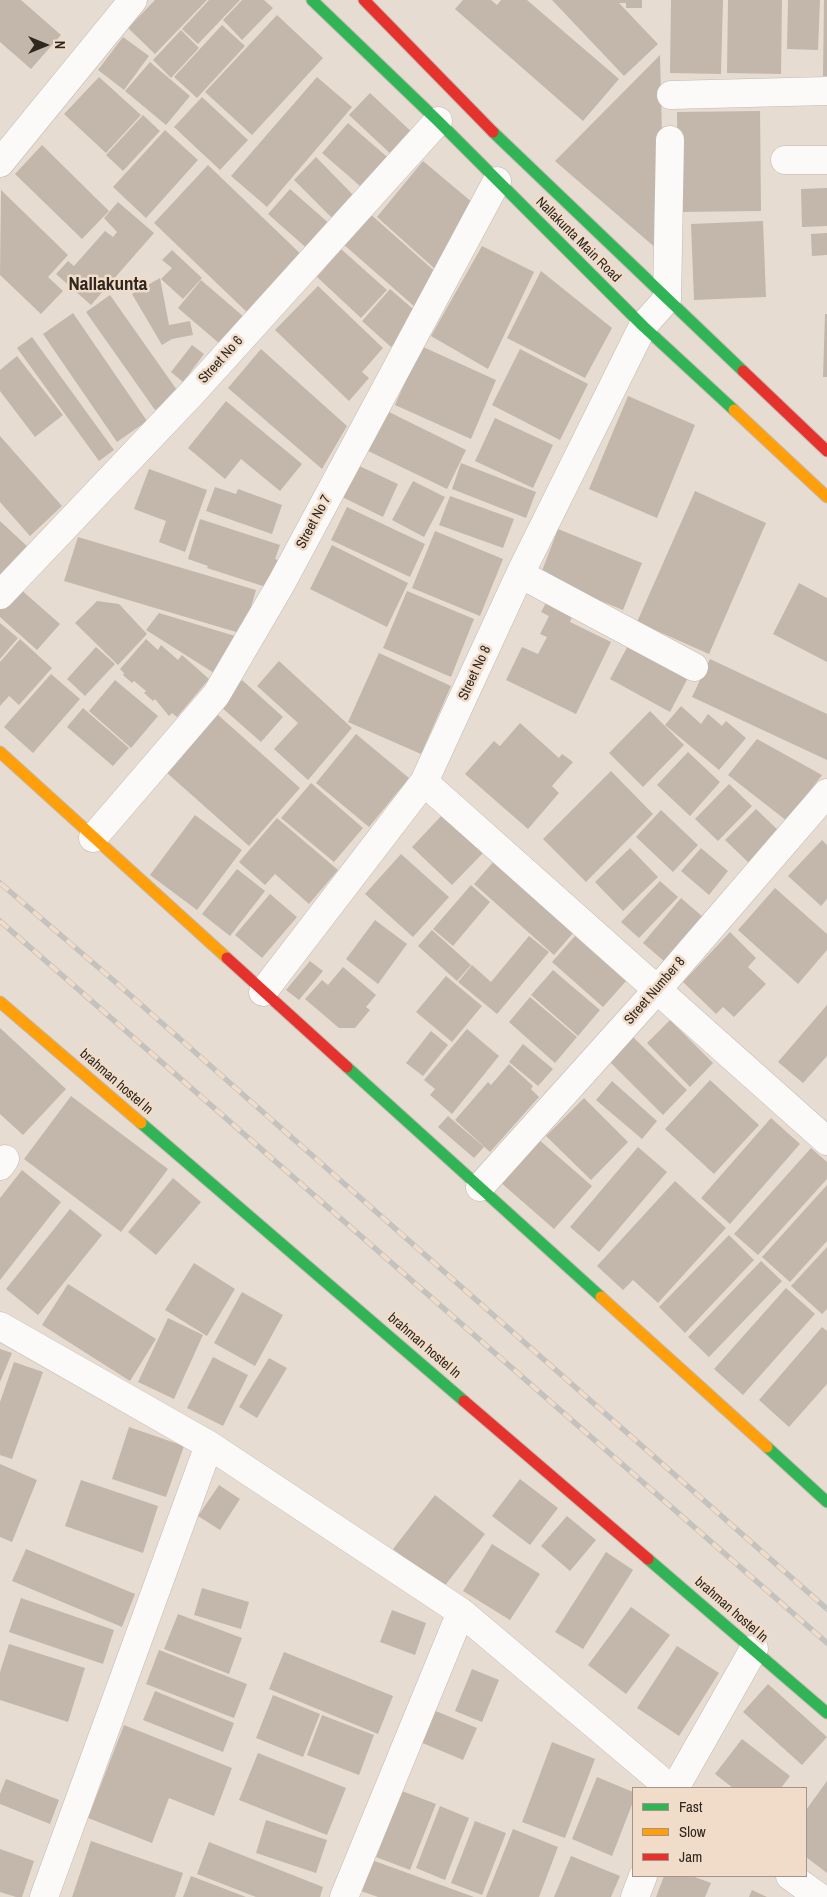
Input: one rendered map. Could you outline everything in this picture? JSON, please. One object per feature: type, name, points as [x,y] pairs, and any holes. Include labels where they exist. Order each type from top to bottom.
[{"type":"street","points":[[0,163],[133,0]]},
{"type":"street","name":"Nallakunta Main Road","points":[[312,0],[438,121],[643,326],[827,497]]},
{"type":"street","name":"Nallakunta Main Road","points":[[364,0],[517,157],[827,451]]},
{"type":"street","points":[[671,94],[827,91]]},
{"type":"street","name":"Street No 6","points":[[0,595],[193,392],[438,121]]},
{"type":"street","points":[[667,299],[670,140]]},
{"type":"street","points":[[785,160],[827,160]]},
{"type":"street","name":"Street No 7","points":[[93,838],[216,695],[281,584],[497,181]]},
{"type":"street","name":"Street No 8","points":[[263,992],[424,782],[520,574],[643,326],[667,299]]},
{"type":"street","points":[[520,574],[694,667]]},
{"type":"street","points":[[0,752],[827,1502]]},
{"type":"street","points":[[424,782],[827,1141]]},
{"type":"street","name":"Street Number 8","points":[[480,1187],[657,990],[827,793]]},
{"type":"street","name":"brahman hostel ln","points":[[0,1002],[827,1713]]},
{"type":"street","points":[[0,1326],[209,1445],[461,1612],[669,1787]]},
{"type":"street","points":[[44,1897],[209,1445]]},
{"type":"street","points":[[344,1897],[461,1612]]},
{"type":"street","points":[[676,1787],[754,1649]]},
{"type":"street","points":[[635,1897],[643,1877]]},
{"type":"street","points":[[791,1877],[820,1897]]},
{"type":"building","points":[[0,0],[21,0],[61,35],[31,69],[0,42]]},
{"type":"building","points":[[155,0],[207,0],[155,54],[128,28]]},
{"type":"building","points":[[209,0],[240,0],[198,44],[182,29]]},
{"type":"building","points":[[242,0],[264,0],[273,8],[242,40],[223,20]]},
{"type":"building","points":[[463,0],[491,0],[497,5],[501,0],[527,0],[619,79],[583,121],[455,9]]},
{"type":"building","points":[[552,0],[642,0],[642,8],[626,8],[626,3],[619,3],[658,44],[624,76]]},
{"type":"building","points":[[671,0],[723,0],[721,74],[670,73]]},
{"type":"building","points":[[728,0],[782,0],[781,74],[727,73]]},
{"type":"building","points":[[788,0],[820,0],[818,50],[787,49]]},
{"type":"building","points":[[824,0],[827,0],[827,76],[823,76]]},
{"type":"building","points":[[277,15],[323,58],[252,135],[205,92]]},
{"type":"building","points":[[222,25],[245,46],[197,98],[174,77]]},
{"type":"building","points":[[181,30],[199,48],[171,78],[153,60]]},
{"type":"building","points":[[123,37],[149,56],[124,90],[98,70]]},
{"type":"building","points":[[660,55],[665,256],[555,161]]},
{"type":"building","points":[[150,62],[190,96],[166,125],[125,91]]},
{"type":"building","points":[[99,77],[141,115],[106,153],[64,114]]},
{"type":"building","points":[[317,77],[352,107],[267,207],[231,176]]},
{"type":"building","points":[[370,93],[415,135],[394,157],[349,115]]},
{"type":"building","points":[[202,97],[248,140],[220,170],[174,127]]},
{"type":"building","points":[[760,111],[761,211],[678,212],[677,112]]},
{"type":"building","points":[[143,115],[160,131],[123,171],[106,155]]},
{"type":"building","points":[[348,123],[393,162],[367,192],[322,153]]},
{"type":"building","points":[[165,130],[198,160],[146,218],[113,187]]},
{"type":"building","points":[[42,145],[109,211],[82,239],[15,174]]},
{"type":"building","points":[[316,157],[355,197],[333,219],[294,180]]},
{"type":"building","points":[[423,161],[473,203],[435,269],[377,217]]},
{"type":"building","points":[[208,165],[307,260],[253,318],[154,223]]},
{"type":"building","points":[[827,188],[827,226],[802,227],[801,189]]},
{"type":"building","points":[[290,189],[332,226],[311,252],[268,214]]},
{"type":"building","points":[[1,190],[68,255],[48,277],[63,291],[41,314],[0,275]]},
{"type":"building","points":[[118,202],[154,233],[91,305],[56,274],[68,261],[74,266],[105,231],[113,237],[117,232],[104,218]]},
{"type":"building","points":[[368,212],[439,275],[415,307],[342,243]]},
{"type":"building","points":[[763,221],[766,297],[694,300],[691,224]]},
{"type":"building","points":[[827,233],[827,255],[812,256],[811,234]]},
{"type":"building","points":[[482,246],[534,272],[488,369],[431,336]]},
{"type":"building","points":[[341,249],[387,290],[361,318],[317,277]]},
{"type":"building","points":[[172,250],[202,278],[183,299],[161,279],[172,268],[162,260]]},
{"type":"building","points":[[541,271],[612,328],[585,378],[507,338]]},
{"type":"building","points":[[160,278],[169,325],[190,321],[193,335],[172,339],[162,345],[132,294]]},
{"type":"building","points":[[201,280],[244,317],[220,344],[178,308]]},
{"type":"building","points":[[318,286],[383,348],[362,372],[369,378],[349,401],[275,330]]},
{"type":"building","points":[[390,289],[420,315],[391,347],[362,321]]},
{"type":"building","points":[[110,295],[179,393],[155,410],[86,312]]},
{"type":"building","points":[[73,313],[147,421],[117,442],[43,334]]},
{"type":"building","points":[[825,314],[827,314],[827,377],[823,377]]},
{"type":"building","points":[[32,337],[114,450],[99,461],[17,348]]},
{"type":"building","points":[[192,345],[204,354],[183,382],[171,372]]},
{"type":"building","points":[[421,346],[496,380],[471,439],[395,405]]},
{"type":"building","points":[[261,349],[347,426],[322,469],[228,388]]},
{"type":"building","points":[[520,349],[588,384],[560,440],[492,405]]},
{"type":"building","points":[[17,356],[63,415],[35,437],[0,391],[0,370]]},
{"type":"building","points":[[628,396],[695,425],[657,518],[589,489]]},
{"type":"building","points":[[226,401],[302,464],[280,491],[241,459],[225,479],[188,448]]},
{"type":"building","points":[[383,409],[466,450],[447,489],[364,449]]},
{"type":"building","points":[[495,418],[553,445],[533,488],[475,461]]},
{"type":"building","points":[[0,436],[62,506],[30,536],[0,502]]},
{"type":"building","points":[[461,463],[536,492],[526,518],[452,489]]},
{"type":"building","points":[[355,464],[398,484],[383,517],[340,496]]},
{"type":"building","points":[[149,469],[207,490],[185,552],[159,542],[166,521],[134,509]]},
{"type":"building","points":[[413,481],[445,497],[424,537],[392,520]]},
{"type":"building","points":[[215,487],[236,494],[238,489],[282,505],[272,534],[206,511]]},
{"type":"building","points":[[695,491],[766,523],[709,654],[637,622]]},
{"type":"building","points":[[450,496],[514,519],[503,548],[439,525]]},
{"type":"building","points":[[347,507],[425,544],[410,577],[331,540]]},
{"type":"building","points":[[200,519],[280,545],[275,559],[278,560],[269,588],[207,568],[208,566],[188,559]]},
{"type":"building","points":[[0,521],[29,548],[0,580]]},
{"type":"building","points":[[558,529],[642,563],[623,610],[540,576]]},
{"type":"building","points":[[435,531],[503,559],[480,616],[412,588]]},
{"type":"building","points":[[78,537],[256,590],[243,634],[64,581]]},
{"type":"building","points":[[332,545],[408,583],[387,627],[310,589]]},
{"type":"building","points":[[799,583],[827,598],[827,662],[773,634]]},
{"type":"building","points":[[18,587],[60,624],[37,650],[0,617],[0,608]]},
{"type":"building","points":[[407,591],[474,619],[451,677],[383,648]]},
{"type":"building","points":[[97,601],[119,604],[147,634],[118,665],[75,623]]},
{"type":"building","points":[[547,601],[573,614],[570,622],[611,642],[576,714],[506,680],[522,647],[538,654],[547,637],[540,634],[549,616],[541,612]]},
{"type":"building","points":[[159,613],[235,636],[214,673],[146,630]]},
{"type":"building","points":[[0,623],[18,638],[0,659]]},
{"type":"building","points":[[20,639],[52,668],[19,705],[9,696],[0,706],[0,662]]},
{"type":"building","points":[[146,639],[158,650],[161,645],[178,660],[182,655],[209,679],[177,717],[172,713],[169,716],[155,699],[153,701],[144,693],[146,691],[134,681],[132,683],[123,675],[124,673],[120,669]]},
{"type":"building","points":[[630,642],[690,674],[670,712],[610,679]]},
{"type":"building","points":[[96,647],[115,664],[85,696],[67,679]]},
{"type":"building","points":[[379,653],[451,686],[421,754],[348,722]]},
{"type":"building","points":[[710,659],[827,714],[827,760],[692,697]]},
{"type":"building","points":[[279,661],[352,728],[308,780],[274,749],[298,723],[257,686]]},
{"type":"building","points":[[51,674],[80,699],[33,753],[4,727]]},
{"type":"building","points":[[115,680],[158,716],[131,748],[89,711]]},
{"type":"building","points":[[242,680],[283,717],[261,742],[220,706]]},
{"type":"building","points":[[681,706],[701,724],[708,714],[722,726],[726,721],[746,738],[719,770],[665,725]]},
{"type":"building","points":[[83,708],[129,748],[113,766],[67,727]]},
{"type":"building","points":[[650,711],[684,745],[643,787],[609,753]]},
{"type":"building","points":[[217,714],[300,788],[249,846],[166,772]]},
{"type":"building","points":[[520,723],[559,758],[562,754],[573,762],[552,786],[559,793],[528,829],[465,774],[494,741],[500,746]]},
{"type":"building","points":[[356,734],[409,778],[369,827],[316,783]]},
{"type":"building","points":[[757,739],[822,775],[787,821],[728,775]]},
{"type":"building","points":[[688,752],[720,782],[690,816],[657,785]]},
{"type":"building","points":[[611,771],[653,814],[586,882],[543,839]]},
{"type":"building","points":[[311,783],[363,828],[334,862],[281,818]]},
{"type":"building","points":[[729,784],[752,806],[718,841],[695,819]]},
{"type":"building","points":[[756,809],[780,832],[749,863],[725,840]]},
{"type":"building","points":[[661,810],[698,845],[673,872],[636,837]]},
{"type":"building","points":[[443,814],[483,853],[452,885],[412,847]]},
{"type":"building","points":[[195,815],[242,850],[197,910],[150,875]]},
{"type":"building","points":[[277,818],[338,870],[309,904],[275,874],[265,885],[239,862]]},
{"type":"building","points":[[822,840],[827,845],[827,899],[821,906],[788,876]]},
{"type":"building","points":[[630,848],[658,877],[623,911],[595,882]]},
{"type":"building","points":[[701,848],[728,871],[709,895],[681,871]]},
{"type":"building","points":[[401,854],[449,897],[413,937],[365,894]]},
{"type":"building","points":[[494,861],[574,932],[554,955],[474,884]]},
{"type":"building","points":[[237,869],[265,891],[230,936],[202,914]]},
{"type":"building","points":[[660,881],[678,897],[639,938],[621,922]]},
{"type":"building","points":[[471,885],[490,902],[453,946],[433,929]]},
{"type":"building","points":[[775,888],[827,934],[827,950],[798,984],[738,930]]},
{"type":"building","points":[[270,894],[297,917],[262,958],[235,935]]},
{"type":"building","points":[[681,898],[703,917],[665,962],[643,943]]},
{"type":"building","points":[[375,920],[407,944],[378,984],[346,959]]},
{"type":"building","points":[[432,930],[471,965],[457,981],[418,946]]},
{"type":"building","points":[[730,932],[756,958],[748,967],[766,984],[734,1017],[723,1007],[716,1014],[683,982]]},
{"type":"building","points":[[529,936],[549,952],[497,1014],[458,982],[472,965],[491,982]]},
{"type":"building","points":[[575,936],[626,981],[603,1007],[552,962]]},
{"type":"building","points":[[310,961],[323,971],[299,1000],[286,990]]},
{"type":"building","points":[[343,967],[376,995],[366,1007],[370,1010],[355,1028],[339,1028],[305,999],[322,980],[328,985]]},
{"type":"building","points":[[553,970],[600,1010],[578,1036],[531,995]]},
{"type":"building","points":[[446,976],[482,1006],[452,1042],[416,1012]]},
{"type":"building","points":[[530,997],[577,1037],[555,1063],[509,1022]]},
{"type":"building","points":[[827,1005],[827,1056],[803,1083],[778,1062]]},
{"type":"building","points":[[670,1020],[713,1063],[690,1087],[647,1043]]},
{"type":"building","points":[[0,1028],[66,1089],[23,1135],[0,1114]]},
{"type":"building","points":[[467,1029],[499,1056],[452,1114],[430,1095],[435,1089],[424,1080]]},
{"type":"building","points":[[431,1031],[448,1045],[423,1076],[406,1063]]},
{"type":"building","points":[[633,1037],[687,1090],[663,1115],[609,1061]]},
{"type":"building","points":[[523,1044],[553,1069],[538,1086],[509,1062]]},
{"type":"building","points":[[509,1064],[533,1086],[531,1089],[539,1097],[490,1152],[455,1120],[488,1082],[491,1085]]},
{"type":"building","points":[[710,1080],[759,1125],[714,1174],[665,1129]]},
{"type":"building","points":[[612,1081],[657,1121],[642,1139],[596,1100]]},
{"type":"building","points":[[71,1096],[168,1169],[121,1232],[24,1159]]},
{"type":"building","points":[[584,1098],[628,1142],[591,1180],[546,1136]]},
{"type":"building","points":[[448,1116],[484,1147],[474,1158],[438,1127]]},
{"type":"building","points":[[771,1118],[800,1144],[730,1224],[701,1198]]},
{"type":"building","points":[[537,1138],[592,1186],[554,1229],[499,1181]]},
{"type":"building","points":[[638,1147],[667,1172],[599,1252],[570,1227]]},
{"type":"building","points":[[811,1148],[827,1162],[827,1179],[758,1255],[734,1234]]},
{"type":"building","points":[[22,1170],[61,1202],[0,1280],[0,1198]]},
{"type":"building","points":[[173,1178],[201,1202],[156,1255],[128,1232]]},
{"type":"building","points":[[675,1181],[726,1228],[658,1303],[633,1280],[623,1290],[597,1266]]},
{"type":"building","points":[[827,1185],[827,1241],[790,1282],[762,1257]]},
{"type":"building","points":[[70,1209],[102,1235],[38,1315],[6,1289]]},
{"type":"building","points":[[729,1235],[754,1260],[685,1333],[659,1307]]},
{"type":"building","points":[[827,1247],[827,1309],[822,1314],[791,1286]]},
{"type":"building","points":[[761,1261],[782,1281],[709,1357],[688,1337]]},
{"type":"building","points":[[194,1263],[235,1289],[207,1336],[165,1310]]},
{"type":"building","points":[[68,1284],[156,1339],[130,1381],[42,1325]]},
{"type":"building","points":[[786,1288],[815,1314],[743,1395],[714,1369]]},
{"type":"building","points":[[242,1292],[283,1315],[255,1366],[214,1343]]},
{"type":"building","points":[[168,1318],[203,1335],[174,1399],[138,1382]]},
{"type":"building","points":[[822,1327],[827,1331],[827,1384],[789,1427],[759,1400]]},
{"type":"building","points":[[0,1349],[12,1353],[0,1382]]},
{"type":"building","points":[[213,1357],[248,1375],[223,1426],[187,1408]]},
{"type":"building","points":[[269,1358],[287,1368],[257,1418],[239,1407]]},
{"type":"building","points":[[14,1362],[43,1372],[12,1459],[0,1455],[0,1402]]},
{"type":"building","points":[[129,1427],[184,1446],[166,1497],[112,1479]]},
{"type":"building","points":[[0,1464],[37,1480],[12,1542],[0,1537]]},
{"type":"building","points":[[520,1479],[558,1508],[530,1545],[492,1516]]},
{"type":"building","points":[[81,1480],[158,1506],[143,1553],[65,1526]]},
{"type":"building","points":[[219,1485],[240,1499],[220,1530],[198,1516]]},
{"type":"building","points":[[435,1495],[485,1534],[443,1588],[393,1549]]},
{"type":"building","points":[[567,1516],[596,1540],[570,1571],[541,1546]]},
{"type":"building","points":[[492,1544],[540,1574],[510,1620],[463,1591]]},
{"type":"building","points":[[26,1549],[135,1594],[122,1627],[12,1581]]},
{"type":"building","points":[[606,1552],[633,1570],[583,1649],[555,1632]]},
{"type":"building","points":[[202,1588],[249,1602],[241,1629],[194,1615]]},
{"type":"building","points":[[21,1598],[114,1630],[103,1664],[9,1632]]},
{"type":"building","points":[[631,1607],[670,1635],[626,1694],[588,1665]]},
{"type":"building","points":[[392,1610],[426,1623],[415,1655],[380,1642]]},
{"type":"building","points":[[178,1614],[242,1638],[229,1674],[164,1649]]},
{"type":"building","points":[[9,1644],[85,1668],[68,1722],[0,1700],[0,1672]]},
{"type":"building","points":[[677,1646],[719,1673],[679,1736],[637,1708]]},
{"type":"building","points":[[159,1650],[247,1684],[234,1718],[146,1684]]},
{"type":"building","points":[[284,1652],[393,1696],[378,1734],[269,1689]]},
{"type":"building","points":[[472,1669],[499,1680],[482,1722],[455,1711]]},
{"type":"building","points":[[768,1684],[827,1737],[802,1765],[743,1712]]},
{"type":"building","points":[[155,1691],[234,1723],[223,1752],[143,1720]]},
{"type":"building","points":[[273,1695],[320,1714],[303,1757],[256,1738]]},
{"type":"building","points":[[426,1707],[477,1728],[463,1760],[413,1739]]},
{"type":"building","points":[[322,1715],[374,1735],[359,1775],[307,1755]]},
{"type":"building","points":[[124,1725],[232,1768],[214,1816],[169,1798],[152,1843],[88,1818]]},
{"type":"building","points":[[742,1739],[790,1776],[782,1787],[732,1787],[715,1774]]},
{"type":"building","points":[[552,1742],[595,1759],[565,1838],[522,1822]]},
{"type":"building","points":[[258,1753],[346,1788],[327,1835],[239,1800]]},
{"type":"building","points":[[597,1777],[632,1792],[632,1805],[612,1856],[572,1839]]},
{"type":"building","points":[[6,1779],[59,1800],[50,1824],[0,1804],[0,1794]]},
{"type":"building","points":[[827,1781],[827,1873],[807,1858],[807,1809]]},
{"type":"building","points":[[402,1791],[436,1804],[410,1870],[376,1857]]},
{"type":"building","points":[[440,1806],[469,1818],[445,1880],[416,1868]]},
{"type":"building","points":[[266,1820],[327,1840],[316,1873],[256,1853]]},
{"type":"building","points":[[475,1821],[506,1833],[482,1895],[451,1883]]},
{"type":"building","points":[[513,1829],[558,1847],[539,1897],[486,1897]]},
{"type":"building","points":[[91,1841],[183,1873],[175,1897],[72,1897]]},
{"type":"building","points":[[209,1842],[323,1887],[320,1897],[256,1897],[197,1874]]},
{"type":"building","points":[[0,1849],[34,1861],[22,1897],[0,1892]]},
{"type":"building","points":[[571,1856],[620,1876],[611,1897],[554,1897]]},
{"type":"building","points":[[369,1859],[474,1897],[378,1897],[358,1890]]},
{"type":"building","points":[[191,1876],[246,1897],[183,1897]]},
{"type":"building","points":[[664,1877],[695,1877],[711,1883],[705,1897],[656,1897]]},
{"type":"building","points":[[752,1890],[767,1897],[749,1897]]},
{"type":"railway","points":[[0,883],[113,980],[827,1609]]},
{"type":"railway","points":[[0,921],[827,1643]]},
{"type":"traffic: fast","points":[[312,0],[438,121],[643,326],[734,410]]},
{"type":"traffic: fast","points":[[493,132],[743,371]]},
{"type":"traffic: fast","points":[[347,1067],[601,1297]]},
{"type":"traffic: fast","points":[[141,1123],[464,1401]]},
{"type":"traffic: fast","points":[[767,1447],[827,1502]]},
{"type":"traffic: fast","points":[[648,1559],[827,1713]]},
{"type":"traffic: slow","points":[[734,410],[827,497]]},
{"type":"traffic: slow","points":[[0,752],[227,958]]},
{"type":"traffic: slow","points":[[0,1002],[141,1123]]},
{"type":"traffic: slow","points":[[601,1297],[767,1447]]},
{"type":"traffic: jam","points":[[364,0],[493,132]]},
{"type":"traffic: jam","points":[[743,371],[827,451]]},
{"type":"traffic: jam","points":[[227,958],[347,1067]]},
{"type":"traffic: jam","points":[[464,1401],[648,1559]]},
{"type":"district","name":"Nallakunta","points":[[108,285]]}]
